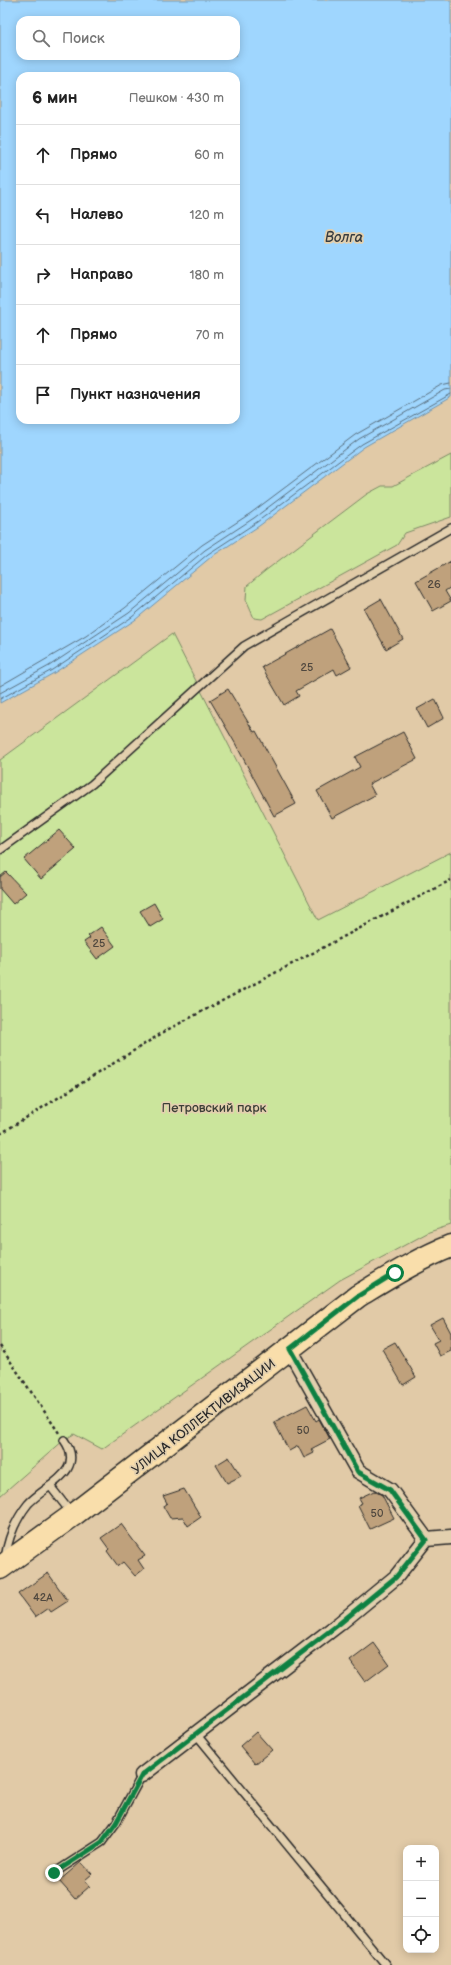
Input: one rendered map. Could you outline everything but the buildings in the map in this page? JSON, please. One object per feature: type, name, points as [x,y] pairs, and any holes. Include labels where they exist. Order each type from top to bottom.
[{"type":"main road","name":"УЛИЦА КОЛЛЕКТИВИЗАЦИИ","points":[[2,1567],[73,1515],[358,1296],[395,1273],[432,1253],[451,1246]]},
{"type":"street","points":[[290,1349],[358,1472],[390,1490],[426,1540]]},
{"type":"street","points":[[142,1775],[339,1624],[396,1577],[426,1540],[451,1537]]},
{"type":"lane","points":[[0,850],[92,784],[244,646],[451,528]]},
{"type":"lane","points":[[2,1567],[11,1533],[27,1505],[66,1474],[70,1455],[69,1446],[64,1440]]},
{"type":"lane","points":[[50,1486],[73,1515]]},
{"type":"lane","points":[[196,1734],[386,1965]]},
{"type":"lane","points":[[54,1873],[102,1842],[116,1823],[142,1775]]},
{"type":"path","points":[[0,1134],[167,1030],[451,880]]},
{"type":"path","points":[[0,1346],[64,1440]]},
{"type":"green space","points":[[451,455],[451,517],[405,533],[397,545],[262,619],[254,618],[246,600],[247,586],[265,571],[367,494],[382,486],[393,486]]},
{"type":"green space","name":"Петровский парк","points":[[172,634],[318,920],[451,852],[451,1225],[429,1232],[340,1280],[102,1449],[74,1434],[64,1440],[0,1496],[0,760]]},
{"type":"water","name":"Волга","points":[[0,0],[451,0],[451,397],[364,447],[259,526],[211,557],[135,620],[54,673],[0,703]]},
{"type":"route","points":[[54,1873],[102,1842],[116,1823],[142,1775],[339,1624],[396,1577],[426,1540],[390,1490],[358,1472],[290,1349],[358,1296],[395,1273]]}]
